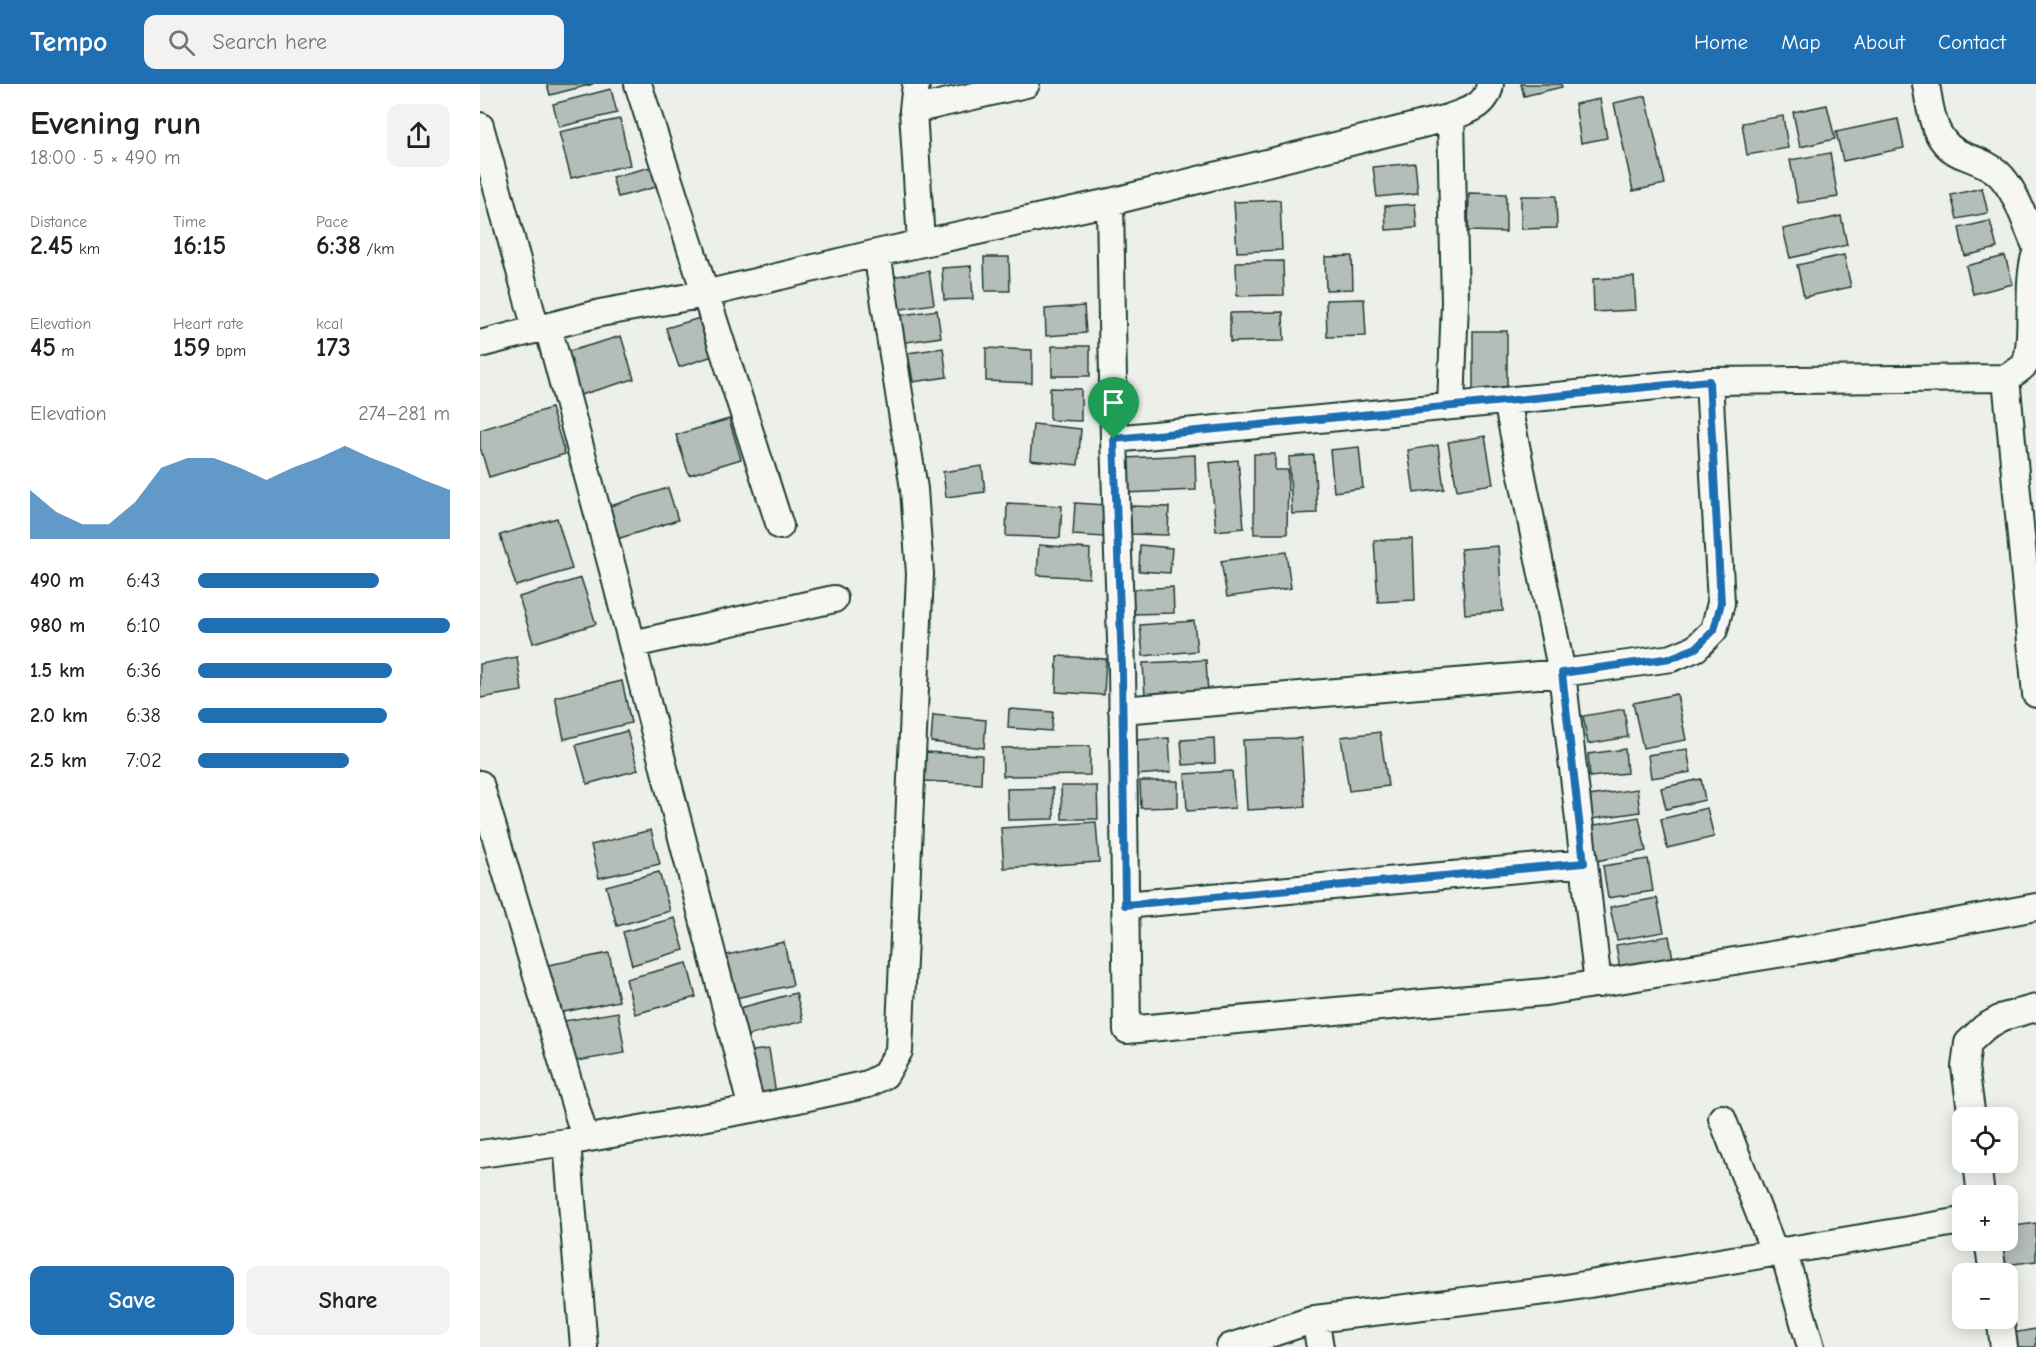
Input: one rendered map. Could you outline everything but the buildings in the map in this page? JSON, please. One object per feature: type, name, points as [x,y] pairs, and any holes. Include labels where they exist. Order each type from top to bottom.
[{"type":"street","points":[[638,84],[780,526]]},
{"type":"street","points":[[916,84],[913,110],[921,243]]},
{"type":"street","points":[[913,110],[1026,84]]},
{"type":"street","points":[[480,344],[600,313],[705,294],[921,243],[1110,202],[1451,117],[1475,108],[1489,94],[1490,84]]},
{"type":"street","points":[[1926,84],[1931,116],[1941,139],[1946,146],[1962,156],[1985,163],[1999,174],[2010,188],[2036,246]]},
{"type":"street","points":[[1451,117],[1455,302],[1451,406]]},
{"type":"street","points":[[480,126],[542,328],[633,644],[752,1109]]},
{"type":"street","points":[[1110,202],[1127,1030],[1545,992],[1832,945],[2036,907]]},
{"type":"street","points":[[480,1155],[752,1109],[868,1084],[885,1075],[899,1051],[920,574],[914,489],[877,253]]},
{"type":"street","points":[[1114,439],[1709,381],[2006,378],[2025,365],[2033,351],[2031,279],[2036,253]]},
{"type":"street","points":[[2006,378],[2030,577],[2036,694]]},
{"type":"street","points":[[1122,710],[1562,673],[1671,658],[1696,648],[1714,630],[1721,603],[1709,381]]},
{"type":"street","points":[[1507,401],[1562,673],[1598,984]]},
{"type":"street","points":[[633,644],[834,599]]},
{"type":"street","points":[[480,784],[576,1140],[584,1347]]},
{"type":"street","points":[[1125,905],[1584,863]]},
{"type":"street","points":[[1970,1107],[1965,1067],[1968,1043],[1985,1027],[2003,1017],[2036,1008]]},
{"type":"street","points":[[1722,1118],[1779,1251],[1811,1347]]},
{"type":"street","points":[[1230,1347],[1315,1319],[1554,1290],[1952,1223]]},
{"type":"street","points":[[1315,1319],[1320,1347]]},
{"type":"street","points":[[2002,1329],[2004,1347]]},
{"type":"route","points":[[1709,381],[1721,603],[1714,630],[1696,648],[1671,658],[1562,673],[1584,863],[1125,905],[1122,669],[1114,439],[1709,381]]}]
